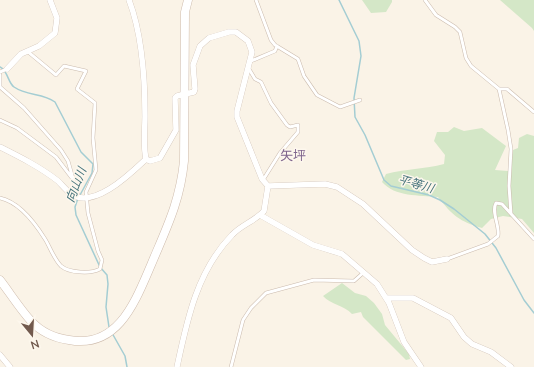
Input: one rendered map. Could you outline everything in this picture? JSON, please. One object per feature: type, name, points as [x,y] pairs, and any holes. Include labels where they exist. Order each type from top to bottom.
[{"type":"street","points":[[7,69],[26,51],[40,46],[55,33],[58,18],[50,0]]},
{"type":"street","points":[[129,0],[138,33],[145,115],[144,150],[146,159]]},
{"type":"street","points":[[0,280],[31,321],[46,332],[62,339],[84,341],[107,334],[116,327],[128,313],[171,220],[178,198],[184,162],[185,12],[188,0]]},
{"type":"street","points":[[146,159],[155,161],[164,153],[176,130],[174,98],[194,92],[193,65],[200,46],[209,38],[229,32],[242,36],[250,45],[251,61],[237,111],[237,117],[263,180],[268,186],[264,211],[260,215],[245,223],[232,234],[218,251],[209,266],[188,315],[177,367]]},
{"type":"street","points":[[0,146],[28,161],[58,181],[72,195],[87,197],[102,193],[113,187],[146,159]]},
{"type":"street","points":[[268,186],[325,184],[337,187],[363,204],[412,250],[424,258],[432,262],[447,260]]},
{"type":"street","points":[[260,215],[313,245],[342,254],[377,284],[386,298],[404,342],[421,367]]},
{"type":"street","points":[[386,298],[413,298],[451,318],[464,337],[472,344],[491,352],[511,367]]},
{"type":"street","points":[[0,355],[10,367]]},
{"type":"lane","points":[[256,0],[267,33],[277,46],[298,59],[304,76],[317,95],[340,107],[359,100]]},
{"type":"lane","points":[[425,0],[436,15],[460,32],[466,58],[471,66],[499,89],[511,149],[511,214]]},
{"type":"lane","points":[[251,61],[274,51],[277,46]]},
{"type":"lane","points":[[0,198],[6,199],[27,215],[45,238],[60,265],[69,270],[91,272],[100,269],[103,263],[88,213],[86,192],[96,166],[94,152],[95,104],[77,89],[86,71],[64,66],[56,75],[26,51]]},
{"type":"lane","points":[[7,69],[0,73],[0,87],[24,108],[61,150],[68,161],[78,196]]},
{"type":"lane","points":[[249,69],[255,79],[261,82],[287,125],[290,127],[298,125],[299,128],[298,132],[280,153],[263,180]]},
{"type":"lane","points":[[499,89],[507,89],[534,112]]},
{"type":"lane","points":[[0,120],[17,128],[56,156],[74,181]]},
{"type":"lane","points":[[447,260],[488,244],[498,236],[499,231],[494,205],[499,203],[502,204],[534,239]]},
{"type":"lane","points":[[231,367],[243,320],[251,308],[266,293],[314,280],[354,281],[363,273]]},
{"type":"green space","points":[[362,0],[392,0],[392,2],[386,12],[371,13]]},
{"type":"green space","points":[[500,0],[534,0],[534,31],[532,28]]},
{"type":"green space","points":[[454,127],[464,131],[482,128],[506,146],[495,170],[508,171],[513,150],[518,148],[519,138],[527,134],[534,136],[534,233],[522,219],[503,216],[491,219],[482,228],[457,217],[438,197],[400,193],[387,187],[382,182],[386,174],[444,164],[445,155],[434,141],[437,132],[448,132]]},
{"type":"green space","points":[[342,283],[355,293],[366,296],[374,303],[382,314],[385,325],[409,354],[410,359],[406,360],[363,317],[361,312],[352,314],[323,296]]},
{"type":"waterway","name":"平等川","points":[[339,0],[359,41],[361,56],[354,98],[355,117],[365,135],[384,180],[391,186],[429,195],[440,200],[454,209],[485,234],[496,248],[524,300],[534,313]]},
{"type":"waterway","name":"向山川","points":[[0,67],[5,71],[10,83],[14,87],[24,92],[45,97],[55,102],[81,152],[93,164],[92,173],[80,195]]},
{"type":"waterway","name":"向山川","points":[[78,198],[75,207],[76,215],[100,267],[107,275],[108,284],[106,307],[109,327]]},
{"type":"waterway","name":"向山川","points":[[112,333],[125,356],[127,367]]},
{"type":"district","name":"矢坪","points":[[293,155]]}]
